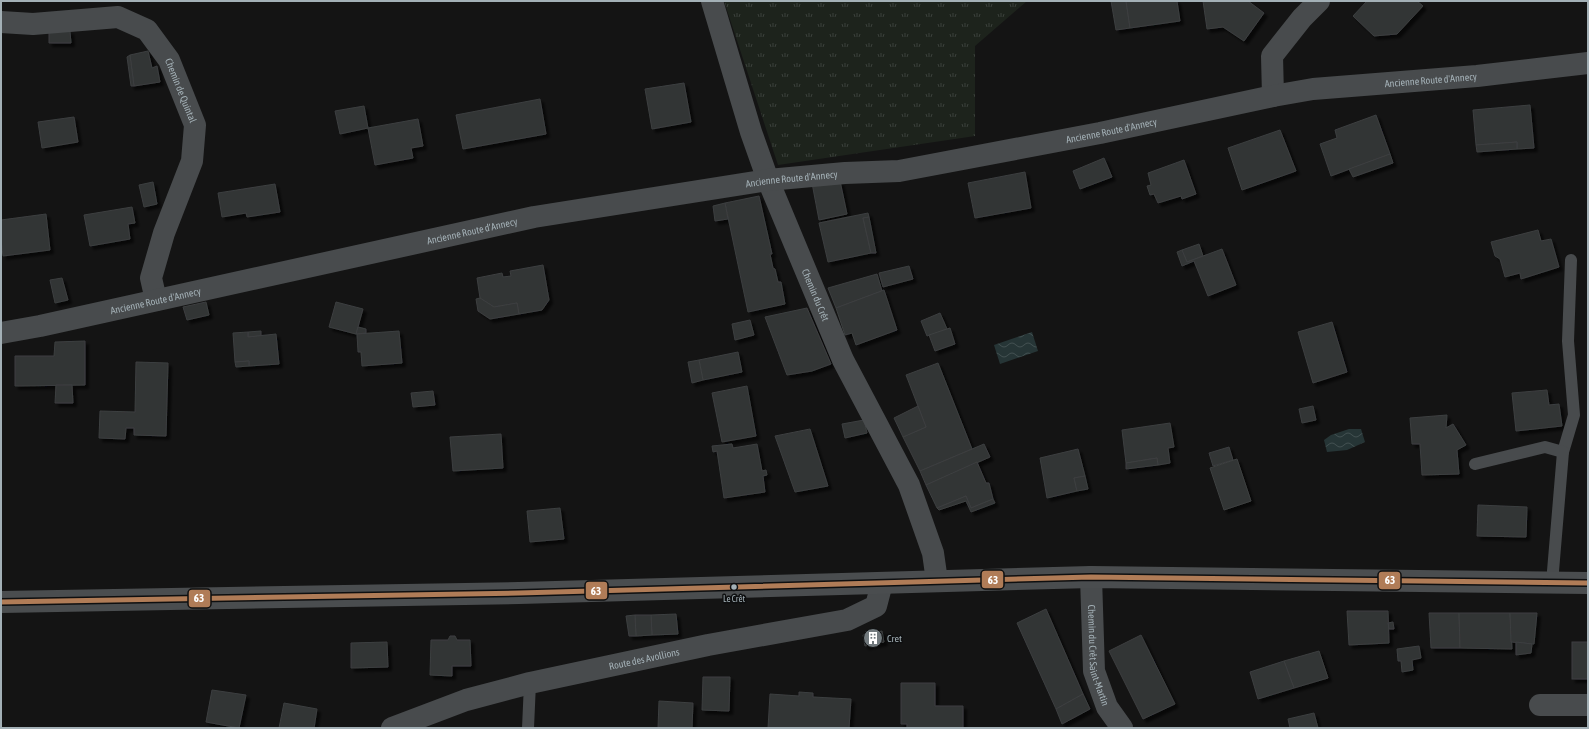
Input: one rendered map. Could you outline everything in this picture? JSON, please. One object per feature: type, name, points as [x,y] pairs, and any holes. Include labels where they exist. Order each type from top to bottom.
[{"type":"main road","points":[[1,602],[519,593],[1091,577],[1588,584]]},
{"type":"street","name":"Chemin du Crêt","points":[[712,1],[751,132],[768,180],[843,360],[909,485],[933,554],[937,581]]},
{"type":"street","points":[[1273,96],[1272,56],[1302,18],[1319,1]]},
{"type":"street","name":"Chemin de Quintal","points":[[1,22],[34,24],[118,17],[147,30],[169,60],[195,125],[192,161],[164,233],[151,278],[156,300]]},
{"type":"street","name":"Ancienne Route d'Annecy","points":[[1,333],[40,326],[534,217],[768,180],[846,173],[898,171],[1092,134],[1313,89],[1477,76],[1588,63]]},
{"type":"street","name":"Chemin du Crêt Saint-Martin","points":[[1091,577],[1094,671],[1107,707],[1122,728]]},
{"type":"street","name":"Route des Avollions","points":[[392,728],[466,700],[530,683],[708,645],[847,620],[876,606],[882,583]]},
{"type":"street","points":[[1540,705],[1588,705]]},
{"type":"lane","points":[[1552,583],[1563,452],[1574,415],[1568,341],[1571,260]]},
{"type":"lane","points":[[1475,464],[1546,447],[1563,452]]},
{"type":"lane","points":[[528,728],[530,683]]},
{"type":"green space","points":[[724,1],[1027,1],[975,46],[975,136],[778,165]]},
{"type":"water","points":[[1032,332],[1038,351],[1000,364],[994,345]]},
{"type":"water","points":[[1349,429],[1361,429],[1365,442],[1347,450],[1327,452],[1324,440],[1331,435]]},
{"type":"building","points":[[1111,1],[1126,1],[1130,28],[1116,30]]},
{"type":"building","points":[[1126,1],[1177,1],[1180,21],[1130,28]]},
{"type":"building","points":[[1203,1],[1248,1],[1264,13],[1244,41],[1223,27],[1207,29]]},
{"type":"building","points":[[1367,1],[1417,1],[1423,6],[1397,34],[1374,36],[1353,16]]},
{"type":"building","points":[[70,31],[71,43],[49,43],[49,32]]},
{"type":"building","points":[[148,51],[152,68],[157,66],[160,82],[134,86],[130,55]]},
{"type":"building","points":[[130,55],[134,86],[131,86],[127,57]]},
{"type":"building","points":[[684,83],[691,122],[652,129],[645,89]]},
{"type":"building","points":[[540,99],[546,134],[463,149],[456,115]]},
{"type":"building","points":[[1530,105],[1534,148],[1517,149],[1517,142],[1476,145],[1473,110]]},
{"type":"building","points":[[364,106],[368,128],[340,134],[335,111]]},
{"type":"building","points":[[1376,115],[1390,154],[1331,176],[1320,144],[1337,138],[1335,130]]},
{"type":"building","points":[[74,117],[78,142],[42,148],[38,122]]},
{"type":"building","points":[[418,119],[423,146],[411,148],[413,158],[375,165],[368,128]]},
{"type":"building","points":[[1280,130],[1296,171],[1242,190],[1228,148]]},
{"type":"building","points":[[1517,142],[1517,149],[1477,152],[1476,145]]},
{"type":"building","points":[[1390,154],[1393,163],[1353,177],[1349,169]]},
{"type":"building","points":[[1104,158],[1112,177],[1080,189],[1073,171]]},
{"type":"building","points":[[1184,160],[1196,194],[1182,199],[1181,196],[1158,203],[1154,194],[1150,195],[1147,186],[1151,185],[1148,173]]},
{"type":"building","points":[[1025,172],[1031,208],[975,218],[968,183]]},
{"type":"building","points":[[840,181],[847,214],[819,220],[812,183]]},
{"type":"building","points":[[153,182],[157,204],[144,207],[139,185]]},
{"type":"building","points":[[275,184],[280,212],[247,217],[246,213],[222,217],[218,193]]},
{"type":"building","points":[[759,196],[772,254],[770,254],[773,268],[775,269],[778,282],[781,282],[785,304],[748,312],[725,203]]},
{"type":"building","points":[[725,203],[728,219],[715,221],[713,206]]},
{"type":"building","points":[[132,207],[135,223],[128,224],[130,239],[90,246],[84,215]]},
{"type":"building","points":[[868,213],[869,217],[863,218],[871,253],[828,262],[819,223]]},
{"type":"building","points":[[46,214],[50,250],[3,256],[1,220]]},
{"type":"building","points":[[869,217],[876,253],[871,253],[863,218]]},
{"type":"building","points":[[1538,230],[1541,241],[1551,239],[1559,267],[1521,279],[1520,273],[1505,277],[1500,259],[1495,256],[1491,242]]},
{"type":"building","points":[[1199,244],[1203,256],[1187,262],[1182,250]]},
{"type":"building","points":[[1222,249],[1236,285],[1208,296],[1194,261],[1182,266],[1177,252],[1182,250],[1187,262]]},
{"type":"building","points":[[543,265],[549,300],[542,310],[519,314],[517,303],[494,307],[480,298],[477,278],[502,273],[503,277],[511,276],[510,271]]},
{"type":"building","points":[[909,266],[913,279],[883,287],[879,273]]},
{"type":"building","points":[[877,274],[882,291],[836,308],[828,288]]},
{"type":"building","points":[[62,278],[68,300],[55,303],[50,280]]},
{"type":"building","points":[[884,290],[897,330],[856,345],[852,333],[845,335],[836,308]]},
{"type":"building","points":[[480,298],[494,307],[517,303],[519,314],[490,319],[478,311],[476,299]]},
{"type":"building","points":[[206,302],[209,315],[187,320],[183,307]]},
{"type":"building","points":[[336,302],[363,309],[356,334],[329,327]]},
{"type":"building","points":[[807,308],[831,364],[812,371],[787,375],[765,317]]},
{"type":"building","points":[[940,313],[947,329],[927,336],[921,321]]},
{"type":"building","points":[[750,320],[754,335],[735,340],[732,324]]},
{"type":"building","points":[[1332,322],[1347,372],[1313,383],[1298,332]]},
{"type":"building","points":[[358,327],[366,329],[366,333],[356,334]]},
{"type":"building","points":[[950,328],[955,344],[935,351],[929,335]]},
{"type":"building","points":[[261,331],[261,336],[248,337],[248,332]]},
{"type":"building","points":[[399,331],[402,363],[362,366],[361,352],[358,352],[357,334]]},
{"type":"building","points":[[248,332],[248,337],[276,334],[279,364],[249,366],[249,361],[235,362],[233,333]]},
{"type":"building","points":[[85,341],[85,385],[15,386],[15,356],[54,356],[55,342]]},
{"type":"building","points":[[738,352],[742,372],[703,380],[699,360]]},
{"type":"building","points":[[699,360],[703,380],[692,383],[688,362]]},
{"type":"building","points":[[249,361],[249,366],[236,367],[235,362]]},
{"type":"building","points":[[136,362],[168,363],[166,436],[134,435],[134,428],[126,428],[125,439],[99,438],[100,411],[135,412]]},
{"type":"building","points":[[938,363],[972,449],[920,471],[903,437],[926,427],[906,375]]},
{"type":"building","points":[[56,385],[72,385],[73,403],[55,403]]},
{"type":"building","points":[[747,386],[756,436],[722,442],[712,393]]},
{"type":"building","points":[[1547,390],[1549,405],[1559,404],[1562,426],[1516,431],[1512,393]]},
{"type":"building","points":[[433,391],[435,405],[413,407],[411,393]]},
{"type":"building","points":[[918,406],[926,427],[903,437],[894,418]]},
{"type":"building","points":[[1313,406],[1316,420],[1302,423],[1299,409]]},
{"type":"building","points":[[1447,415],[1446,428],[1453,424],[1466,445],[1457,450],[1459,474],[1422,475],[1420,444],[1412,444],[1410,418]]},
{"type":"building","points":[[864,420],[867,433],[845,438],[842,424]]},
{"type":"building","points":[[1170,423],[1174,447],[1168,448],[1170,463],[1158,465],[1157,458],[1126,463],[1122,430]]},
{"type":"building","points":[[810,429],[828,486],[795,492],[775,436]]},
{"type":"building","points":[[501,434],[503,468],[453,471],[450,437]]},
{"type":"building","points":[[732,444],[733,448],[757,444],[762,471],[766,470],[767,475],[763,476],[765,492],[724,498],[717,451],[713,452],[712,446]]},
{"type":"building","points":[[984,444],[990,457],[926,485],[920,471]]},
{"type":"building","points":[[1229,447],[1233,460],[1213,466],[1209,453]]},
{"type":"building","points":[[1078,449],[1085,476],[1074,478],[1077,491],[1047,498],[1040,458]]},
{"type":"building","points":[[1157,458],[1158,465],[1126,469],[1126,463]]},
{"type":"building","points":[[1237,459],[1251,501],[1224,510],[1210,468]]},
{"type":"building","points":[[977,462],[986,483],[989,483],[993,499],[971,508],[966,496],[937,508],[926,485]]},
{"type":"building","points":[[1085,476],[1088,489],[1077,491],[1074,478]]},
{"type":"building","points":[[966,496],[971,508],[993,499],[995,503],[971,512],[966,501],[939,510],[937,508]]},
{"type":"building","points":[[1478,505],[1527,507],[1526,537],[1477,536]]},
{"type":"building","points":[[560,508],[564,539],[530,542],[527,511]]},
{"type":"building","points":[[1046,609],[1083,694],[1056,709],[1017,623]]},
{"type":"building","points":[[1347,611],[1388,611],[1389,643],[1349,645]]},
{"type":"building","points":[[1429,613],[1459,613],[1460,648],[1431,648]]},
{"type":"building","points":[[1459,613],[1510,613],[1512,649],[1460,648]]},
{"type":"building","points":[[1510,613],[1537,613],[1534,644],[1511,642]]},
{"type":"building","points":[[676,614],[678,634],[652,635],[651,615]]},
{"type":"building","points":[[635,615],[651,615],[652,635],[636,636]]},
{"type":"building","points":[[635,615],[636,636],[629,636],[626,616]]},
{"type":"building","points":[[1393,622],[1394,629],[1389,629],[1388,623]]},
{"type":"building","name":"Cret","points":[[882,631],[884,642],[865,646],[863,635]]},
{"type":"building","points":[[1141,635],[1175,704],[1143,719],[1109,651]]},
{"type":"building","points":[[450,636],[455,636],[457,640],[470,640],[471,666],[452,666],[452,676],[430,675],[431,640],[448,640]]},
{"type":"building","points":[[387,642],[388,667],[351,668],[351,643]]},
{"type":"building","points":[[1516,642],[1532,644],[1531,653],[1516,655]]},
{"type":"building","points":[[1572,642],[1588,642],[1588,679],[1572,679]]},
{"type":"building","points":[[1419,646],[1421,658],[1412,660],[1413,670],[1402,672],[1401,661],[1398,661],[1397,649]]},
{"type":"building","points":[[1319,651],[1328,678],[1294,688],[1284,661]]},
{"type":"building","points":[[1284,661],[1294,688],[1258,699],[1250,672]]},
{"type":"building","points":[[703,677],[730,677],[729,711],[702,710]]},
{"type":"building","points":[[901,683],[935,683],[935,706],[963,706],[963,728],[907,728],[907,724],[901,724]]},
{"type":"building","points":[[212,690],[246,695],[239,728],[206,722]]},
{"type":"building","points":[[799,692],[813,693],[813,697],[851,699],[849,728],[768,728],[770,694],[799,696]]},
{"type":"building","points":[[1083,694],[1090,709],[1062,724],[1056,709]]},
{"type":"building","points":[[659,701],[693,703],[692,728],[658,728]]},
{"type":"building","points":[[284,703],[317,709],[314,728],[279,728]]},
{"type":"building","points":[[1314,713],[1318,728],[1290,728],[1288,719]]},
{"type":"transit line","name":"63","points":[[1,602],[519,593],[1091,577],[1588,583]]},
{"type":"place","name":"Le Crêt","points":[[734,587]]},
{"type":"place","name":"Cret","points":[[873,638]]}]
